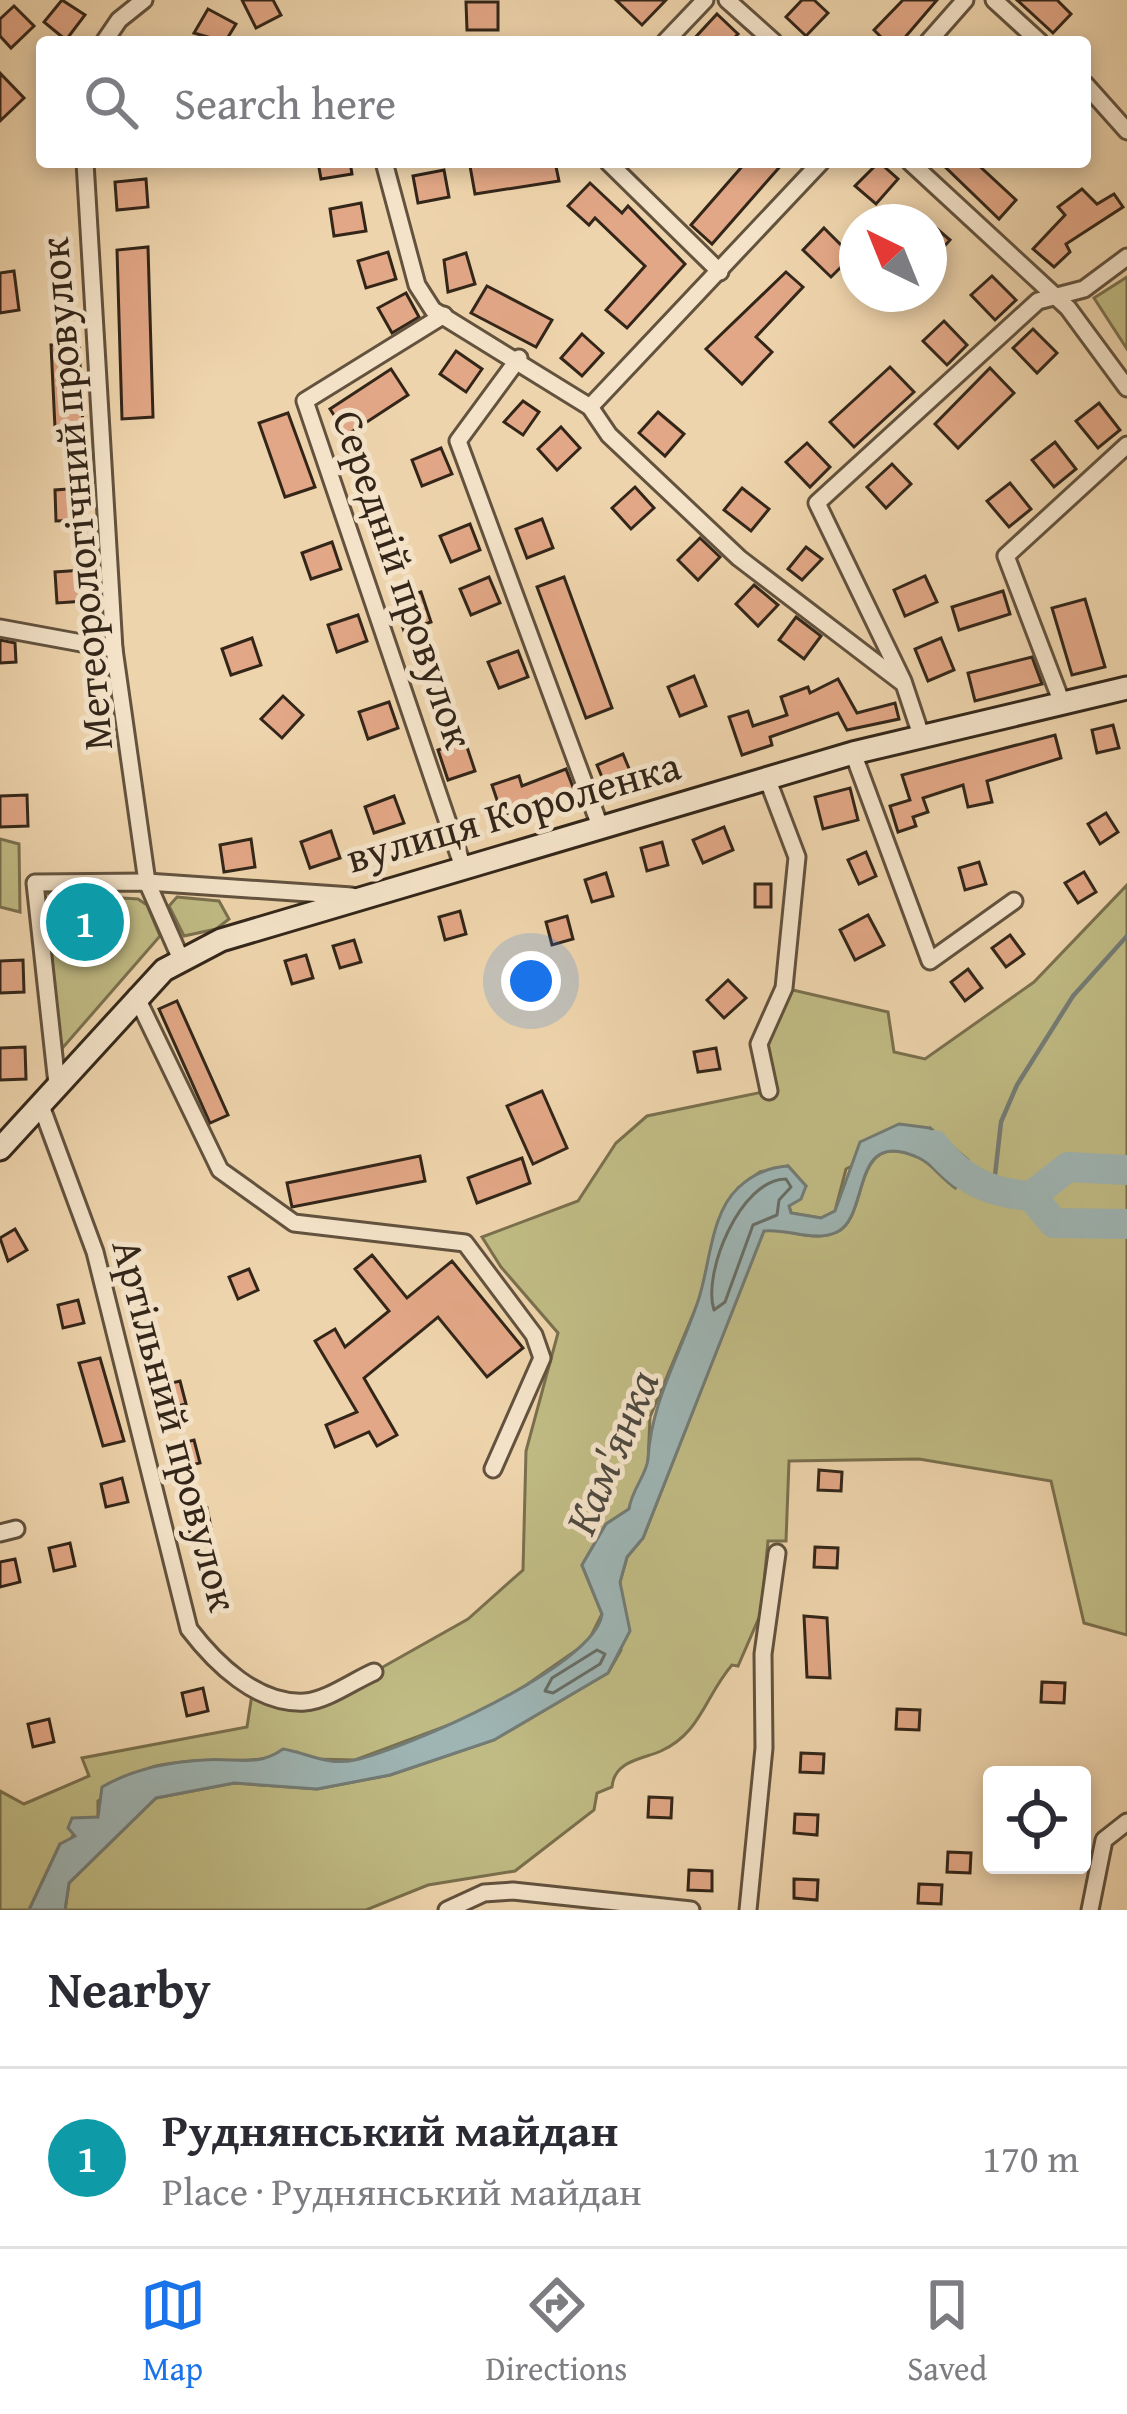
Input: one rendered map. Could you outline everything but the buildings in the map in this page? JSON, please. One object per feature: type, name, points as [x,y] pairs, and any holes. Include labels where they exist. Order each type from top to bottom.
[{"type":"street","points":[[108,36],[118,20],[144,0]]},
{"type":"street","points":[[670,36],[705,0]]},
{"type":"street","points":[[727,0],[767,36]]},
{"type":"street","points":[[933,36],[965,0]]},
{"type":"street","points":[[994,0],[1033,36]]},
{"type":"street","points":[[1091,91],[1127,131]]},
{"type":"street","name":"Метеорологічний провулок","points":[[85,168],[114,649],[147,882],[180,957]]},
{"type":"street","points":[[386,168],[417,285],[433,310],[519,358],[590,407],[608,435],[740,558],[904,684]]},
{"type":"street","points":[[614,168],[720,272]]},
{"type":"street","points":[[590,407],[815,168]]},
{"type":"street","points":[[916,168],[1056,297],[1127,388]]},
{"type":"street","points":[[921,736],[887,640],[817,503],[1038,302],[1084,290],[1127,257]]},
{"type":"street","name":"Середній провулок","points":[[444,315],[305,401],[463,867]]},
{"type":"street","points":[[519,358],[458,441],[600,826]]},
{"type":"street","points":[[1062,703],[1006,556],[1127,445]]},
{"type":"street","points":[[0,628],[114,649]]},
{"type":"street","name":"вулиця Короленка","points":[[0,1149],[136,996],[180,957],[356,896],[853,752],[1127,688]]},
{"type":"street","points":[[853,752],[930,961],[1014,901]]},
{"type":"street","points":[[767,778],[796,857],[784,988],[759,1044],[769,1091]]},
{"type":"street","points":[[57,1084],[35,884],[147,882],[356,896]]},
{"type":"street","points":[[136,996],[220,1170],[294,1223],[465,1243],[520,1316],[542,1358],[493,1469]]},
{"type":"street","name":"Артільний провулок","points":[[40,1103],[95,1252],[188,1629],[229,1674],[253,1688],[306,1702],[374,1672]]},
{"type":"street","points":[[748,1910],[764,1748],[763,1654],[777,1553]]},
{"type":"street","points":[[1090,1910],[1104,1840],[1127,1822]]},
{"type":"street","points":[[447,1910],[484,1893],[513,1891],[691,1910]]},
{"type":"shaded area","points":[[1127,277],[1127,349],[1094,298]]},
{"type":"shaded area","points":[[0,839],[19,844],[20,912],[0,907]]},
{"type":"shaded area","points":[[1127,885],[1127,1635],[1084,1623],[1051,1481],[919,1459],[789,1461],[786,1541],[768,1541],[761,1613],[738,1666],[732,1665],[685,1734],[661,1751],[624,1766],[612,1787],[597,1793],[594,1810],[515,1871],[428,1885],[366,1910],[65,1910],[69,1883],[156,1798],[234,1783],[317,1789],[390,1775],[494,1740],[608,1673],[621,1650],[620,1582],[627,1557],[643,1538],[764,1230],[819,1236],[837,1232],[847,1223],[872,1163],[882,1153],[897,1151],[920,1158],[956,1187],[967,1160],[930,1128],[846,1169],[835,1211],[821,1218],[791,1213],[789,1206],[806,1186],[788,1166],[760,1172],[738,1188],[715,1233],[700,1298],[650,1417],[648,1463],[629,1509],[606,1524],[582,1565],[602,1614],[588,1642],[492,1709],[355,1760],[312,1759],[297,1752],[148,1768],[98,1801],[98,1817],[82,1819],[69,1843],[60,1844],[29,1910],[0,1910],[0,1791],[24,1804],[89,1776],[82,1758],[247,1727],[253,1688],[306,1702],[374,1672],[468,1619],[523,1570],[526,1451],[558,1333],[501,1267],[482,1237],[578,1201],[616,1143],[647,1116],[768,1091],[759,1044],[784,988],[888,1012],[894,1052],[925,1059],[1034,982]]},
{"type":"shaded area","points":[[41,893],[138,899],[147,905],[160,936],[59,1052]]},
{"type":"shaded area","points":[[177,897],[219,901],[229,919],[216,929],[184,936],[169,906]]},
{"type":"water","points":[[899,1124],[930,1128],[968,1160],[955,1188],[919,1158],[897,1151],[881,1153],[864,1177],[847,1223],[837,1232],[819,1236],[764,1231],[643,1538],[627,1557],[620,1582],[630,1631],[608,1673],[494,1740],[390,1775],[317,1789],[234,1783],[156,1798],[69,1883],[65,1910],[29,1910],[60,1844],[75,1836],[68,1828],[72,1818],[98,1817],[102,1787],[114,1781],[164,1765],[254,1760],[283,1749],[327,1760],[355,1760],[454,1723],[568,1657],[592,1635],[602,1614],[582,1565],[606,1524],[629,1509],[645,1471],[660,1398],[698,1301],[716,1226],[729,1199],[755,1176],[788,1166],[806,1186],[801,1199],[789,1206],[791,1213],[821,1218],[835,1211],[860,1142]]},
{"type":"waterway","points":[[993,1193],[1001,1122],[1017,1085],[1073,996],[1127,936]]},
{"type":"waterway","name":"Кам'янка","points":[[934,1145],[966,1176],[989,1188],[1031,1196],[1068,1167],[1127,1170]]},
{"type":"waterway","points":[[1031,1196],[1054,1223],[1127,1224]]},
{"type":"place","name":"Руднянський майдан","points":[[85,922]]}]
